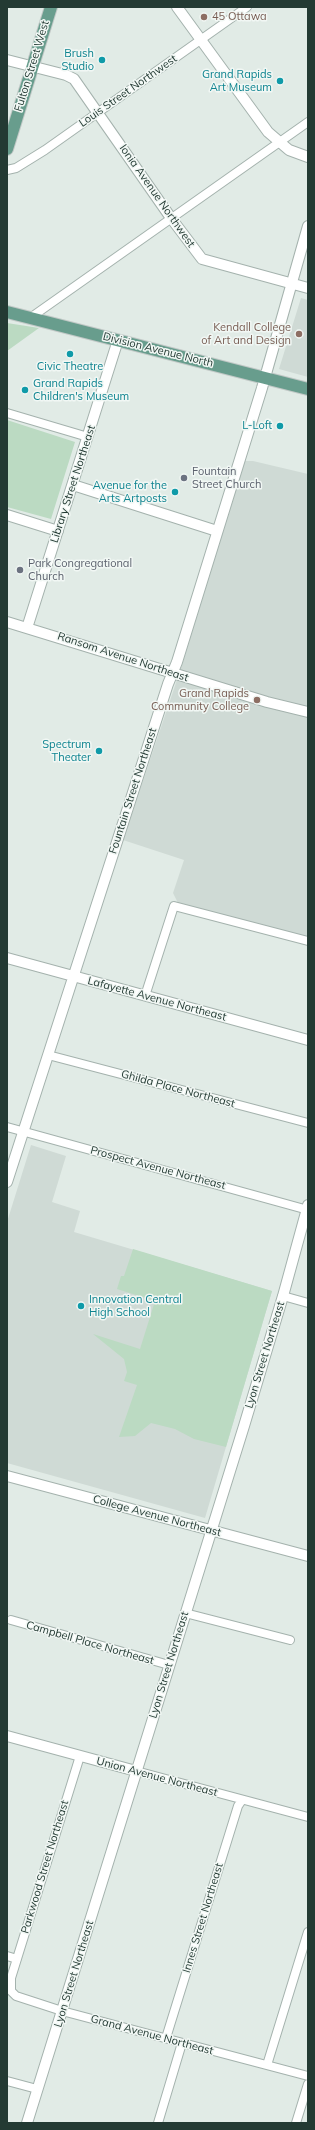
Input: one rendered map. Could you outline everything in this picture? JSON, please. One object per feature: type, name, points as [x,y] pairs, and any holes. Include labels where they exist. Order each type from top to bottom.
[{"type":"main road","name":"Fulton Street West","points":[[7,149],[51,7]]},
{"type":"main road","name":"Division Avenue North","points":[[7,312],[308,389]]},
{"type":"street","points":[[177,7],[268,132],[289,150],[308,157]]},
{"type":"street","name":"Louis Street Northwest","points":[[7,170],[16,168],[45,150],[247,7]]},
{"type":"street","name":"Ionia Avenue Northwest","points":[[7,60],[66,75],[74,79],[171,218],[202,259],[308,288]]},
{"type":"street","points":[[30,318],[308,122]]},
{"type":"street","name":"Fountain Street Northeast","points":[[7,1182],[217,531],[308,226]]},
{"type":"street","name":"Library Street Northeast","points":[[27,628],[118,340]]},
{"type":"street","points":[[7,413],[88,437]]},
{"type":"street","points":[[73,485],[217,531]]},
{"type":"street","points":[[7,515],[58,531]]},
{"type":"street","name":"Ransom Avenue Northeast","points":[[7,622],[172,673],[308,712]]},
{"type":"street","points":[[144,996],[174,906],[308,941]]},
{"type":"street","name":"Lafayette Avenue Northeast","points":[[7,958],[308,1040]]},
{"type":"street","name":"Ghilda Place Northeast","points":[[48,1055],[308,1123]]},
{"type":"street","name":"Prospect Avenue Northeast","points":[[7,1127],[308,1208]]},
{"type":"street","name":"Lyon Street Northeast","points":[[27,2123],[212,1530],[308,1208]]},
{"type":"street","points":[[283,1296],[308,1303]]},
{"type":"street","name":"College Avenue Northeast","points":[[7,1476],[308,1556]]},
{"type":"street","points":[[186,1613],[290,1640]]},
{"type":"street","name":"Campbell Place Northeast","points":[[11,1620],[169,1665]]},
{"type":"street","name":"Union Avenue Northeast","points":[[7,1736],[308,1817]]},
{"type":"street","name":"Parkwood Street Northeast","points":[[11,1978],[80,1756]]},
{"type":"street","name":"Innes Street Northeast","points":[[166,2038],[238,1806],[242,1800]]},
{"type":"street","points":[[267,2065],[304,1956],[308,1932]]},
{"type":"street","points":[[7,1956],[17,1959]]},
{"type":"street","name":"Grand Avenue Northeast","points":[[11,1978],[10,1988],[16,1996],[62,2011],[308,2076]]},
{"type":"street","points":[[158,2123],[182,2043]]},
{"type":"street","points":[[7,2081],[37,2089]]},
{"type":"street","points":[[296,2123],[308,2084]]},
{"type":"shaded area","name":"Kendall College of Art and Design","points":[[301,298],[308,300],[308,377],[279,369]]},
{"type":"shaded area","name":"Grand Rapids Community College","points":[[245,461],[253,461],[308,474],[308,937],[178,903],[173,893],[184,860],[123,840],[181,668]]},
{"type":"shaded area","points":[[31,1145],[66,1156],[52,1202],[80,1211],[74,1232],[272,1291],[205,1518],[7,1463],[7,1222]]},
{"type":"green space","points":[[7,323],[39,328],[7,351]]},
{"type":"green space","points":[[7,420],[75,442],[51,519],[7,507]]},
{"type":"green space","points":[[133,1249],[272,1291],[226,1447],[194,1439],[175,1429],[151,1423],[135,1436],[119,1437],[137,1385],[124,1381],[127,1372],[124,1359],[93,1334],[140,1349],[155,1301],[117,1289],[121,1276],[124,1276]]},
{"type":"place","name":"45 Ottawa","points":[[204,17]]},
{"type":"place","name":"Brush Studio","points":[[102,60]]},
{"type":"place","name":"Grand Rapids Art Museum","points":[[280,81]]},
{"type":"place","name":"Kendall College of Art and Design","points":[[299,334]]},
{"type":"place","name":"Civic Theatre","points":[[70,354]]},
{"type":"place","name":"Grand Rapids Children's Museum","points":[[25,390]]},
{"type":"place","name":"L-Loft","points":[[280,426]]},
{"type":"place","name":"Fountain Street Church","points":[[184,478]]},
{"type":"place","name":"Avenue for the Arts Artposts","points":[[175,492]]},
{"type":"place","name":"Park Congregational Church","points":[[20,570]]},
{"type":"place","name":"Grand Rapids Community College","points":[[257,700]]},
{"type":"place","name":"Spectrum Theater","points":[[99,751]]},
{"type":"place","name":"Innovation Central High School","points":[[81,1306]]}]
